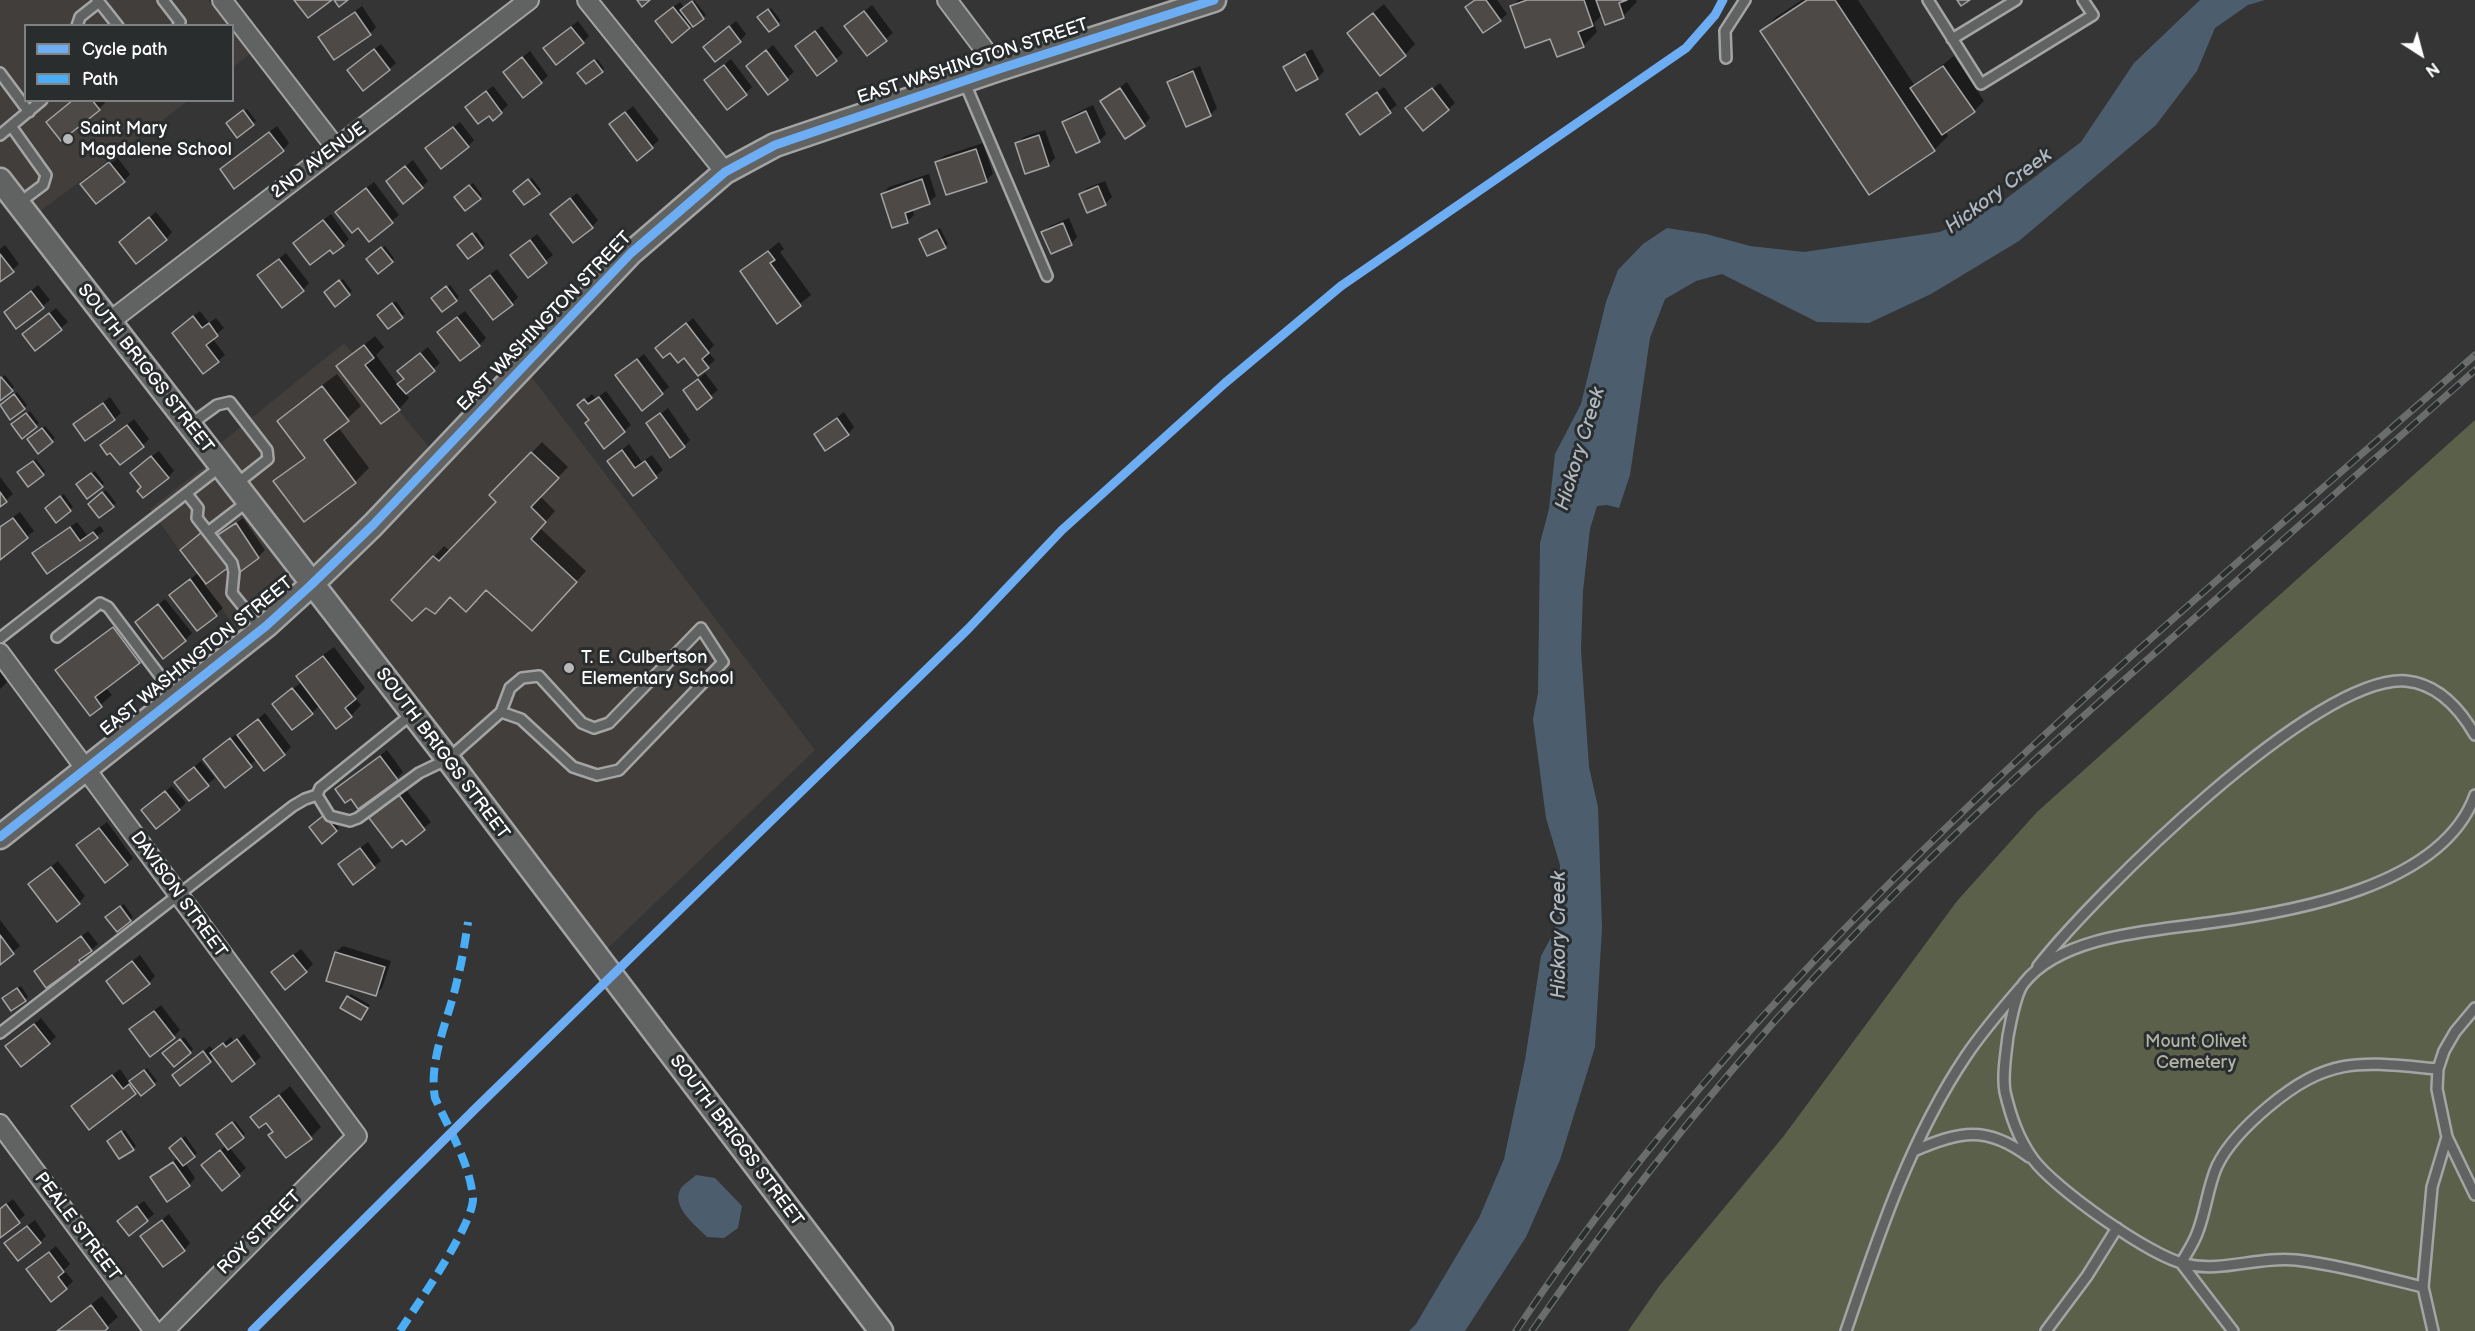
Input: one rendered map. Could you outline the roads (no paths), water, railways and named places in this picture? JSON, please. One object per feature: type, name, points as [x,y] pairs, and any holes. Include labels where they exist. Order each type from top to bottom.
[{"type":"street","points":[[222,0],[336,148]]},
{"type":"street","name":"2ND AVENUE","points":[[109,322],[529,0]]},
{"type":"street","points":[[587,0],[724,172]]},
{"type":"street","points":[[946,0],[999,69]]},
{"type":"street","name":"EAST WASHINGTON STREET","points":[[0,837],[261,629],[311,585],[381,517],[631,253],[724,172],[775,145],[999,69],[1214,0]]},
{"type":"street","name":"SOUTH BRIGGS STREET","points":[[0,180],[311,585],[448,759],[881,1331]]},
{"type":"street","name":"DAVISON STREET","points":[[0,654],[357,1136]]},
{"type":"street","name":"PEALE STREET","points":[[0,1124],[154,1331]]},
{"type":"street","name":"ROY STREET","points":[[164,1331],[357,1136]]},
{"type":"lane","points":[[163,0],[180,22],[179,24]]},
{"type":"lane","points":[[1726,58],[1725,31],[1745,0]]},
{"type":"lane","points":[[1928,0],[1981,84],[2093,15],[2084,0]]},
{"type":"lane","points":[[1952,39],[2016,0]]},
{"type":"lane","points":[[78,24],[80,17],[98,1],[116,24]]},
{"type":"lane","points":[[0,73],[29,112]]},
{"type":"lane","points":[[964,81],[1047,276]]},
{"type":"lane","points":[[0,135],[40,102]]},
{"type":"lane","points":[[11,126],[46,175],[43,184],[18,204]]},
{"type":"lane","points":[[189,426],[217,405],[230,402],[267,450],[268,459],[208,532]]},
{"type":"lane","points":[[0,638],[220,467]]},
{"type":"lane","points":[[187,494],[198,508],[197,518],[232,563],[234,572],[232,593],[261,629]]},
{"type":"lane","points":[[57,637],[100,603],[108,607],[176,697]]},
{"type":"lane","points":[[317,795],[330,816],[350,821],[358,818],[419,773],[448,759],[501,712],[510,688],[522,678],[539,676],[582,723],[594,728],[609,723],[700,628],[723,662],[619,770],[597,775],[573,767],[520,720],[501,712]]},
{"type":"lane","points":[[1846,1331],[1863,1280],[1914,1152],[1965,1057],[1991,1021],[2063,934],[2144,853],[2250,762],[2318,711],[2344,697],[2387,682],[2406,681],[2422,684],[2439,693],[2455,706],[2475,735]]},
{"type":"lane","points":[[0,1033],[293,806],[317,795],[320,788],[412,714]]},
{"type":"lane","points":[[2035,1162],[2019,1138],[2010,1115],[2004,1087],[2011,1018],[2024,983],[2061,953],[2107,938],[2236,920],[2334,898],[2371,884],[2429,855],[2461,821],[2475,795]]},
{"type":"lane","points":[[2475,1008],[2455,1032],[2444,1051],[2438,1069],[2437,1089],[2447,1137],[2475,1194]]},
{"type":"lane","points":[[2181,1263],[2198,1231],[2218,1165],[2235,1140],[2258,1115],[2282,1095],[2301,1081],[2345,1066],[2366,1064],[2438,1069]]},
{"type":"lane","points":[[1914,1152],[1944,1138],[1984,1135],[2016,1147],[2058,1184],[2117,1228],[2181,1263],[2206,1268],[2272,1259],[2296,1260],[2423,1287]]},
{"type":"lane","points":[[2433,1331],[2423,1287],[2432,1187],[2447,1137]]},
{"type":"lane","points":[[2046,1331],[2087,1276],[2117,1228]]},
{"type":"lane","points":[[2181,1263],[2234,1331]]},
{"type":"water","name":"Hickory Creek","points":[[2200,0],[2265,0],[2248,5],[2215,28],[2197,71],[2156,125],[2019,241],[1931,294],[1869,323],[1817,322],[1722,274],[1696,281],[1665,299],[1650,338],[1630,475],[1619,508],[1607,505],[1597,506],[1590,529],[1583,591],[1581,650],[1589,767],[1598,807],[1602,928],[1595,1047],[1560,1160],[1526,1237],[1465,1331],[1409,1331],[1416,1324],[1479,1218],[1504,1159],[1525,1060],[1541,956],[1554,932],[1561,902],[1560,865],[1546,818],[1533,719],[1538,693],[1540,543],[1549,509],[1555,454],[1581,404],[1606,302],[1618,270],[1643,244],[1667,228],[1706,234],[1750,246],[1804,252],[1940,232],[1999,204],[2081,142],[2134,63]]},
{"type":"water","points":[[696,1175],[715,1178],[742,1206],[738,1228],[724,1238],[707,1237],[681,1209],[679,1195],[681,1188]]},
{"type":"railway","points":[[1516,1331],[1616,1191],[1725,1059],[1841,933],[1963,812],[2088,695],[2475,355]]},
{"type":"railway","points":[[1532,1331],[1608,1225],[1689,1122],[1773,1023],[1862,927],[1939,850],[2058,739],[2475,370]]},
{"type":"place","name":"Saint Mary Magdalene School","points":[[68,139]]},
{"type":"place","name":"T. E. Culbertson Elementary School","points":[[569,668]]},
{"type":"park label","name":"Mount Olivet Cemetery","points":[[2196,1052]]}]
